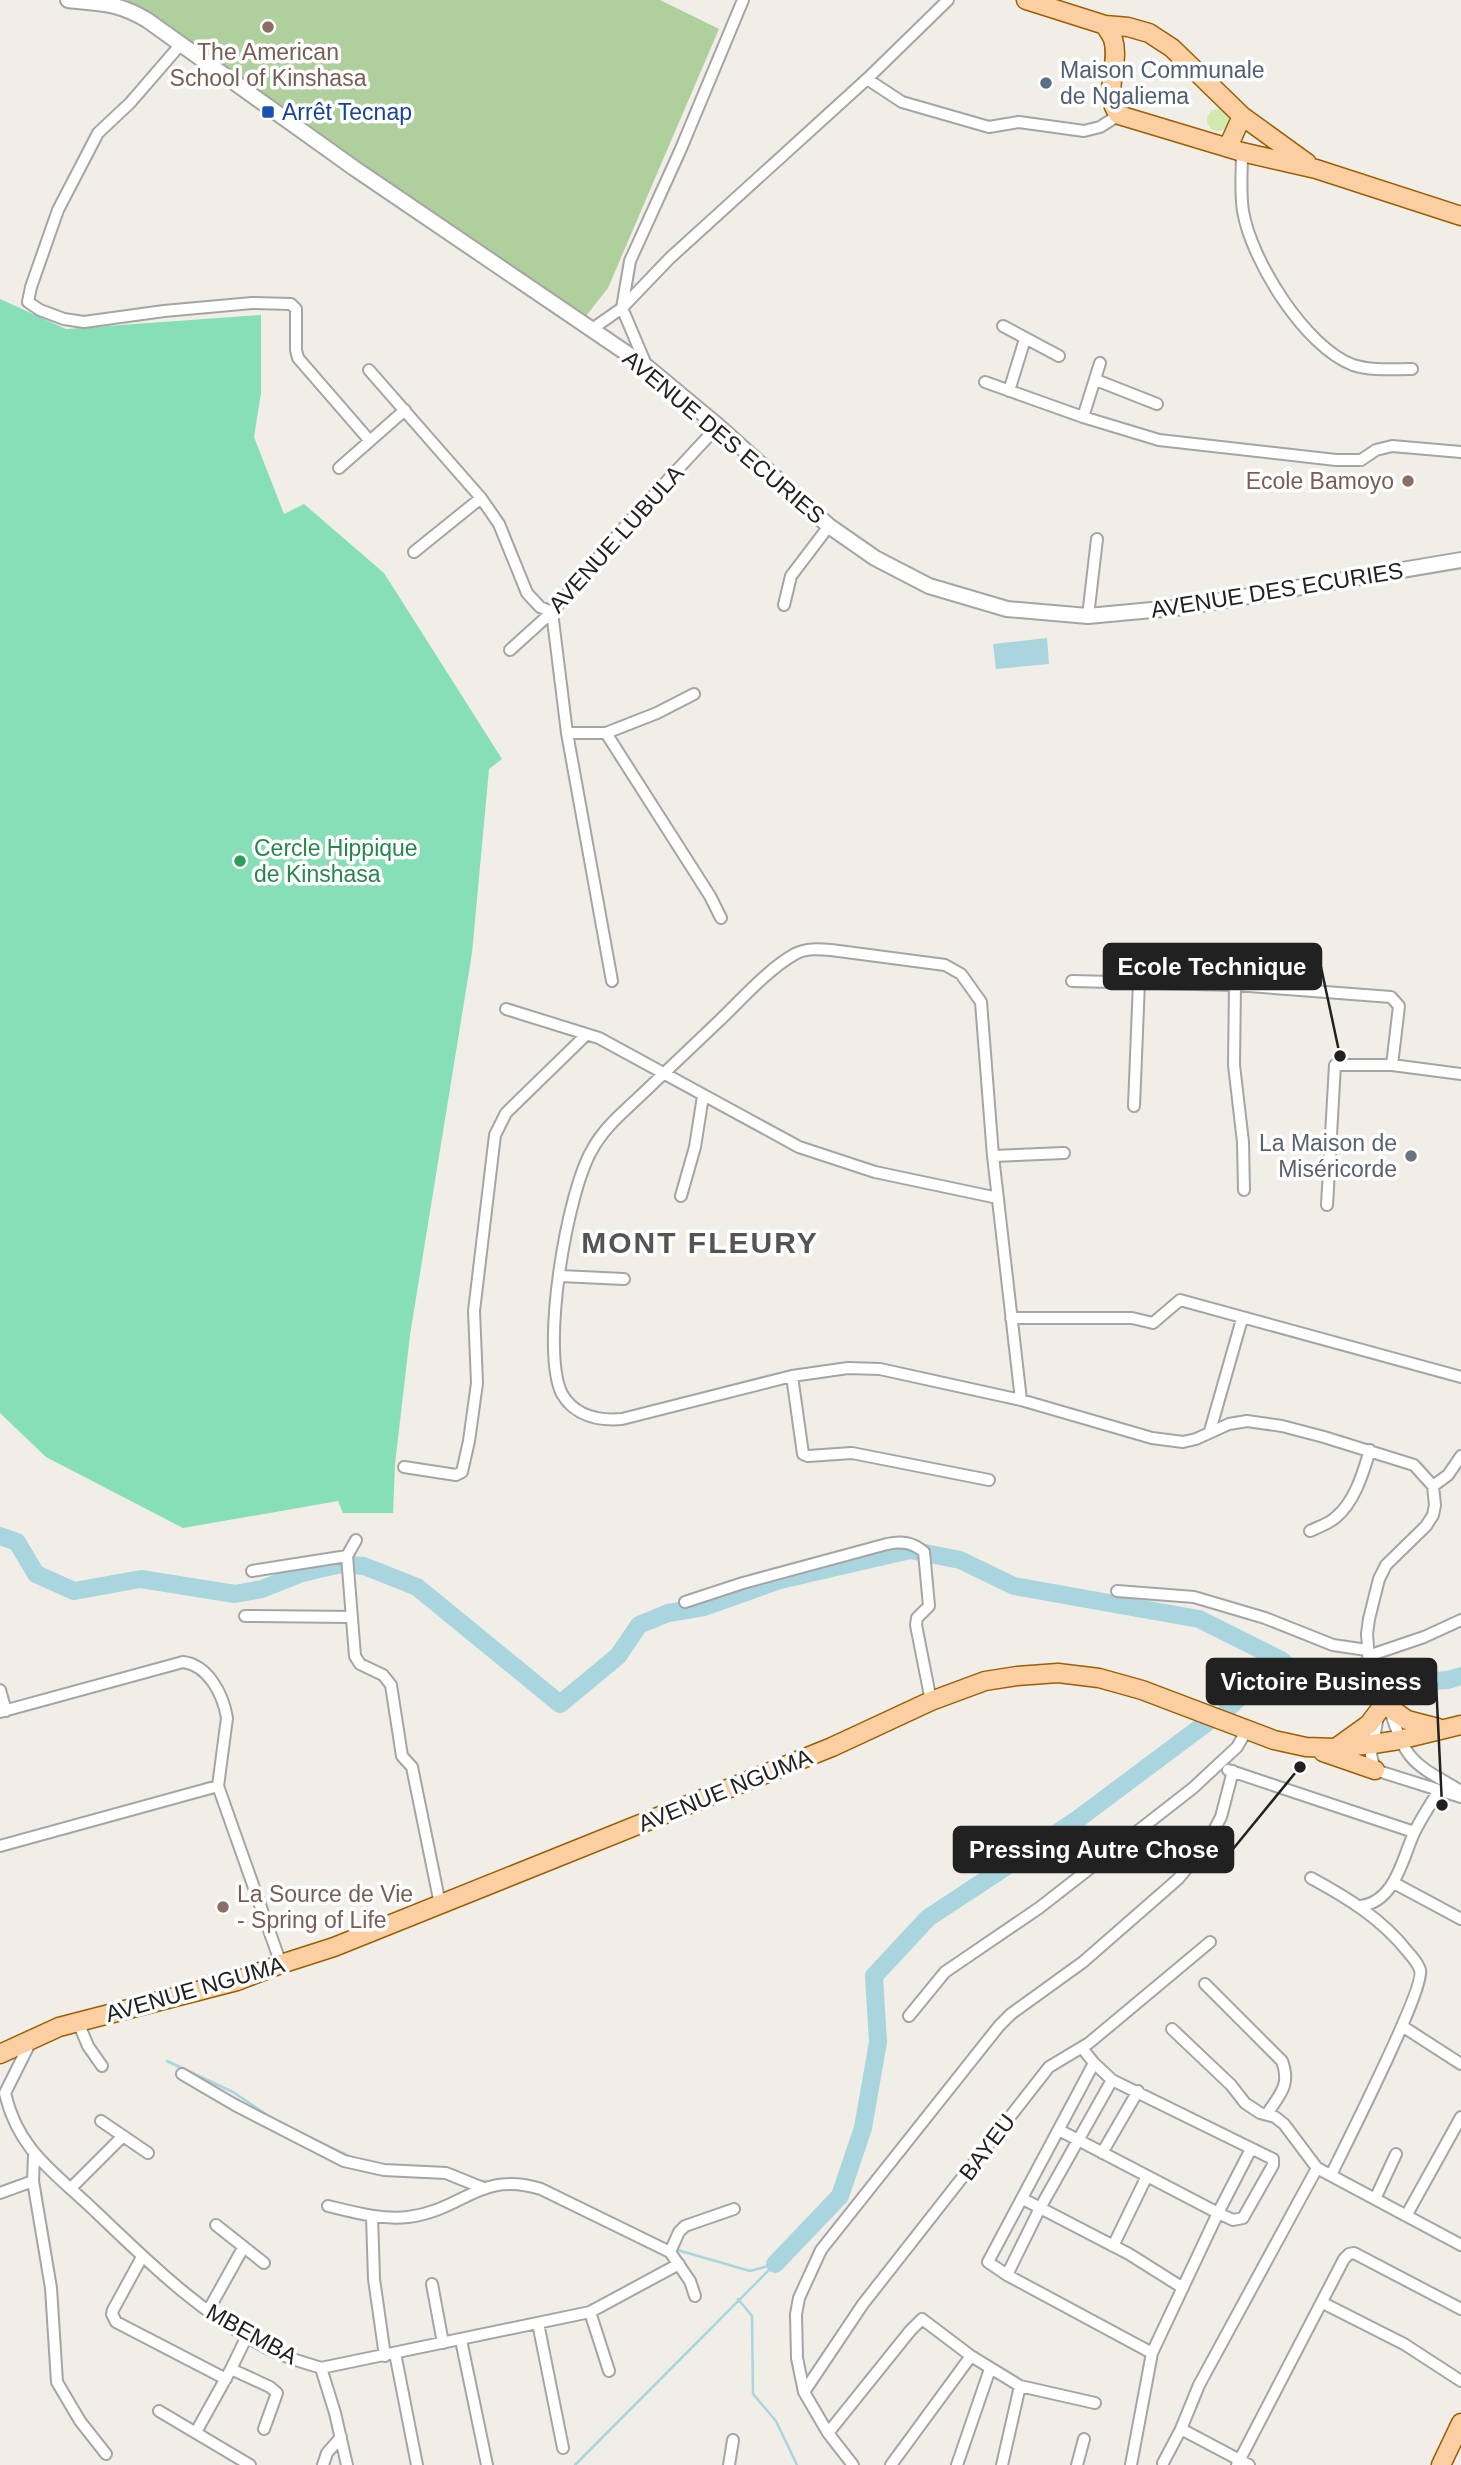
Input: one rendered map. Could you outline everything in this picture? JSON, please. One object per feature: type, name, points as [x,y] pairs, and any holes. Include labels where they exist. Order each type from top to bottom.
[{"type":"main road","points":[[1026,0],[1105,24],[1149,33],[1172,48],[1242,116],[1316,169]]},
{"type":"main road","points":[[1105,24],[1113,40],[1115,57],[1111,100],[1119,115],[1166,131],[1316,169],[1461,216]]},
{"type":"main road","points":[[1235,149],[1242,116]]},
{"type":"main road","name":"AVENUE NGUMA","points":[[0,2054],[59,2028],[237,1981],[334,1947],[832,1747],[931,1702],[985,1681],[1058,1673],[1099,1678],[1142,1690],[1247,1730],[1306,1746],[1335,1748],[1373,1744],[1453,1727]]},
{"type":"main road","points":[[1335,1748],[1369,1724],[1384,1703],[1407,1720],[1453,1727]]},
{"type":"main road","points":[[1306,1746],[1374,1770]]},
{"type":"main road","points":[[1441,2465],[1461,2423]]},
{"type":"street","name":"AVENUE DES ECURIES","points":[[68,0],[108,3],[127,9],[181,44],[354,168],[647,367],[718,426],[829,526],[875,558],[929,586],[1007,609],[1088,616],[1184,607],[1461,560]]},
{"type":"street","points":[[647,367],[622,308],[630,261],[680,151],[743,0]]},
{"type":"street","points":[[592,329],[622,308],[670,258],[867,79],[948,0]]},
{"type":"street","points":[[181,44],[130,103],[99,133],[58,210],[30,287],[28,302],[52,315],[85,322],[252,303],[291,304],[296,309],[298,358],[370,441]]},
{"type":"street","points":[[867,79],[902,102],[989,127],[1018,122],[1084,131],[1100,127],[1119,115]]},
{"type":"street","points":[[1235,149],[1243,211],[1256,253],[1288,307],[1315,340],[1333,355],[1354,365],[1374,369],[1412,369]]},
{"type":"street","points":[[1003,326],[1059,356]]},
{"type":"street","points":[[1009,391],[1025,339]]},
{"type":"street","points":[[1083,417],[1100,363]]},
{"type":"street","points":[[369,369],[481,498],[499,524],[527,593],[540,607],[552,612],[568,733],[612,981]]},
{"type":"street","points":[[1096,380],[1157,404]]},
{"type":"street","points":[[985,382],[1083,417],[1159,440],[1336,460],[1361,460],[1377,450],[1392,446],[1461,452]]},
{"type":"street","points":[[339,468],[405,410]]},
{"type":"street","name":"AVENUE LUBULA","points":[[510,650],[552,612],[627,524],[718,426]]},
{"type":"street","points":[[414,552],[481,498]]},
{"type":"street","points":[[784,605],[791,576],[829,526]]},
{"type":"street","points":[[1088,616],[1097,539]]},
{"type":"street","points":[[568,733],[607,733],[657,713],[694,694]]},
{"type":"street","points":[[607,733],[710,895],[721,918]]},
{"type":"street","points":[[1021,1400],[993,1156],[981,1002],[961,974],[945,965],[831,950],[798,952],[787,958],[606,1129],[583,1166],[569,1214],[555,1306],[555,1368],[564,1396],[572,1406],[591,1418],[602,1421],[622,1419],[792,1376],[848,1368],[880,1368],[1021,1400],[1120,1430],[1174,1442],[1196,1439],[1229,1424],[1248,1421],[1282,1426],[1414,1465],[1433,1486],[1433,1515],[1426,1526],[1393,1558],[1379,1578],[1369,1619],[1369,1657],[1399,1740],[1412,1760],[1419,1767],[1461,1791]]},
{"type":"street","points":[[1072,981],[1235,985],[1391,997],[1399,1006],[1392,1065]]},
{"type":"street","points":[[1134,1106],[1139,982]]},
{"type":"street","points":[[1235,985],[1234,1065],[1243,1142],[1244,1190]]},
{"type":"street","points":[[506,1009],[599,1038],[799,1147],[875,1172],[998,1198]]},
{"type":"street","points":[[404,1467],[456,1475],[462,1472],[477,1383],[474,1311],[495,1135],[506,1113],[586,1035]]},
{"type":"street","points":[[1327,1205],[1335,1065],[1392,1065],[1461,1074]]},
{"type":"street","points":[[681,1196],[695,1147],[703,1096]]},
{"type":"street","points":[[993,1156],[1064,1153]]},
{"type":"street","points":[[560,1276],[624,1279]]},
{"type":"street","points":[[1011,1318],[1118,1318],[1153,1323],[1180,1300],[1461,1377]]},
{"type":"street","points":[[1210,1431],[1242,1319]]},
{"type":"street","points":[[792,1376],[803,1454],[808,1456],[852,1453],[989,1480]]},
{"type":"street","points":[[1310,1531],[1336,1518],[1351,1499],[1359,1485],[1370,1450]]},
{"type":"street","points":[[1433,1486],[1448,1475],[1461,1456]]},
{"type":"street","points":[[356,1540],[348,1559],[356,1660],[383,1675],[394,1689],[402,1756],[412,1767],[440,1904]]},
{"type":"street","points":[[685,1602],[743,1583],[904,1541],[924,1554],[929,1606],[917,1618],[916,1625],[931,1702]]},
{"type":"street","points":[[252,1571],[348,1559]]},
{"type":"street","points":[[1117,1591],[1194,1597],[1265,1618],[1369,1657],[1461,1620]]},
{"type":"street","points":[[245,1616],[352,1617]]},
{"type":"street","points":[[0,1690],[3,1711],[183,1662],[193,1663],[208,1675],[226,1709],[218,1786],[281,1964]]},
{"type":"street","points":[[1384,1703],[1370,1760],[1374,1770],[1461,1797]]},
{"type":"street","points":[[909,2016],[945,1972],[1039,1908],[1218,1766],[1237,1747],[1247,1730]]},
{"type":"street","points":[[1218,1766],[1414,1832]]},
{"type":"street","points":[[853,2465],[828,2433],[804,2392],[797,2366],[796,2314],[799,2298],[821,2250],[999,2026],[1011,2014],[1083,1962],[1178,1878],[1206,1845],[1221,1817],[1233,1771]]},
{"type":"street","points":[[0,1846],[218,1786]]},
{"type":"street","points":[[1361,1906],[1375,1902],[1394,1882],[1414,1832],[1439,1790]]},
{"type":"street","points":[[1311,1878],[1361,1906],[1399,1941],[1421,1971],[1421,1982],[1402,2026],[1331,2175]]},
{"type":"street","points":[[1394,1882],[1461,1919]]},
{"type":"street","name":"BAYEU","points":[[804,2392],[863,2304],[1043,2073],[1058,2060],[1082,2048],[1210,1942]]},
{"type":"street","points":[[1205,1984],[1282,2061],[1287,2073],[1285,2087],[1268,2114]]},
{"type":"street","points":[[78,2022],[88,2046],[102,2066]]},
{"type":"street","points":[[1402,2026],[1461,2064]]},
{"type":"street","points":[[1172,2029],[1231,2085],[1245,2102],[1260,2113],[1268,2114],[1284,2123],[1317,2168],[1461,2245]]},
{"type":"street","name":"MBEMBA","points":[[31,2041],[2,2093],[11,2117],[34,2156],[142,2257],[208,2311],[275,2352],[321,2368],[590,2312],[679,2264]]},
{"type":"street","points":[[1059,2130],[1234,2220],[1243,2218],[1273,2165],[1273,2159],[1112,2080],[1082,2048]]},
{"type":"street","points":[[1094,2063],[988,2262],[1007,2275],[1152,2353]]},
{"type":"street","points":[[182,2074],[235,2105],[344,2161],[384,2170],[446,2173],[483,2188]]},
{"type":"street","points":[[1007,2275],[1040,2208],[1112,2080]]},
{"type":"street","points":[[1102,2153],[1138,2091]]},
{"type":"street","points":[[1406,2216],[1461,2117]]},
{"type":"street","points":[[101,2121],[148,2153]]},
{"type":"street","points":[[71,2188],[122,2137]]},
{"type":"street","points":[[1130,2465],[1152,2353],[1251,2149]]},
{"type":"street","points":[[1375,2199],[1396,2154]]},
{"type":"street","points":[[34,2156],[33,2180],[51,2288],[57,2382],[80,2421],[106,2454]]},
{"type":"street","points":[[1163,2463],[1199,2385],[1317,2168]]},
{"type":"street","points":[[1113,2246],[1147,2176]]},
{"type":"street","points":[[0,2193],[33,2180]]},
{"type":"street","points":[[328,2206],[372,2216],[406,2217],[443,2208],[483,2188],[507,2183],[541,2189],[673,2246]]},
{"type":"street","points":[[1023,2199],[1113,2246],[1183,2288]]},
{"type":"street","points":[[695,2296],[673,2246],[679,2232],[685,2226],[734,2209]]},
{"type":"street","points":[[372,2216],[374,2279],[417,2465]]},
{"type":"street","points":[[216,2225],[264,2263]]},
{"type":"street","points":[[208,2311],[243,2248]]},
{"type":"street","points":[[1181,2429],[1242,2463],[1349,2253],[1354,2253],[1461,2309]]},
{"type":"street","points":[[142,2257],[113,2310],[113,2318],[116,2322],[219,2374],[228,2374],[270,2387],[277,2393],[264,2429]]},
{"type":"street","points":[[432,2284],[443,2343]]},
{"type":"street","points":[[1323,2303],[1404,2344],[1461,2381]]},
{"type":"street","points":[[590,2312],[609,2371]]},
{"type":"street","points":[[828,2433],[921,2320],[990,2369],[1020,2386],[1095,2403]]},
{"type":"street","points":[[538,2323],[563,2448]]},
{"type":"street","points":[[196,2432],[247,2336]]},
{"type":"street","points":[[461,2340],[487,2465]]},
{"type":"street","points":[[891,2465],[971,2356]]},
{"type":"street","points":[[321,2368],[347,2465]]},
{"type":"street","points":[[957,2465],[990,2369]]},
{"type":"street","points":[[1002,2465],[1020,2386]]},
{"type":"street","points":[[159,2411],[250,2465]]},
{"type":"street","points":[[323,2465],[327,2453],[341,2437]]},
{"type":"street","points":[[1077,2465],[1084,2439]]},
{"type":"street","points":[[729,2465],[733,2440]]},
{"type":"green space","points":[[126,0],[660,0],[719,29],[608,288],[586,316],[555,300],[148,12]]},
{"type":"green space","points":[[1214,109],[1222,109],[1229,116],[1229,124],[1222,131],[1214,131],[1207,124],[1207,116]]},
{"type":"green space","name":"Cercle Hippique de Kinshasa","points":[[0,299],[66,329],[261,315],[261,393],[254,437],[284,514],[304,504],[384,573],[502,759],[489,769],[472,953],[410,1335],[395,1464],[393,1513],[343,1513],[338,1501],[183,1528],[46,1457],[0,1413]]},
{"type":"water","points":[[1047,638],[1049,664],[996,669],[993,644]]},
{"type":"waterway","points":[[0,1536],[17,1542],[36,1574],[74,1591],[141,1579],[235,1594],[262,1589],[302,1573],[341,1564],[364,1566],[417,1587],[560,1704],[618,1656],[639,1625],[668,1613],[704,1607],[780,1580],[910,1550],[960,1560],[1014,1586],[1199,1619],[1281,1660],[1300,1677],[1352,1683],[1404,1683],[1448,1680],[1461,1676]]},
{"type":"waterway","points":[[1227,1709],[1281,1660]]},
{"type":"waterway","points":[[775,2264],[840,2196],[863,2128],[878,2042],[874,1976],[928,1918],[1078,1819],[1209,1721]]},
{"type":"waterway","points":[[167,2061],[233,2092],[273,2119]]},
{"type":"waterway","points":[[307,2136],[355,2159]]},
{"type":"waterway","points":[[475,2180],[493,2182]]},
{"type":"waterway","points":[[674,2249],[750,2271],[775,2264]]},
{"type":"waterway","points":[[575,2465],[772,2267]]},
{"type":"waterway","points":[[738,2299],[752,2316],[753,2394],[776,2421],[797,2465]]},
{"type":"place","name":"The American School of Kinshasa","points":[[268,27]]},
{"type":"place","name":"Maison Communale de Ngaliema","points":[[1046,83]]},
{"type":"place","name":"Arrêt Tecnap","points":[[268,112]]},
{"type":"place","name":"Ecole Bamoyo","points":[[1408,481]]},
{"type":"place","name":"Cercle Hippique de Kinshasa","points":[[240,861]]},
{"type":"place","name":"Ecole Technique","points":[[1340,1056]]},
{"type":"place","name":"La Maison de Miséricorde","points":[[1411,1156]]},
{"type":"place","name":"Pressing Autre Chose","points":[[1300,1767]]},
{"type":"place","name":"Victoire Business","points":[[1442,1805]]},
{"type":"place","name":"La Source de Vie - Spring of Life","points":[[223,1907]]},
{"type":"district","name":"MONT FLEURY","points":[[700,1242]]}]
